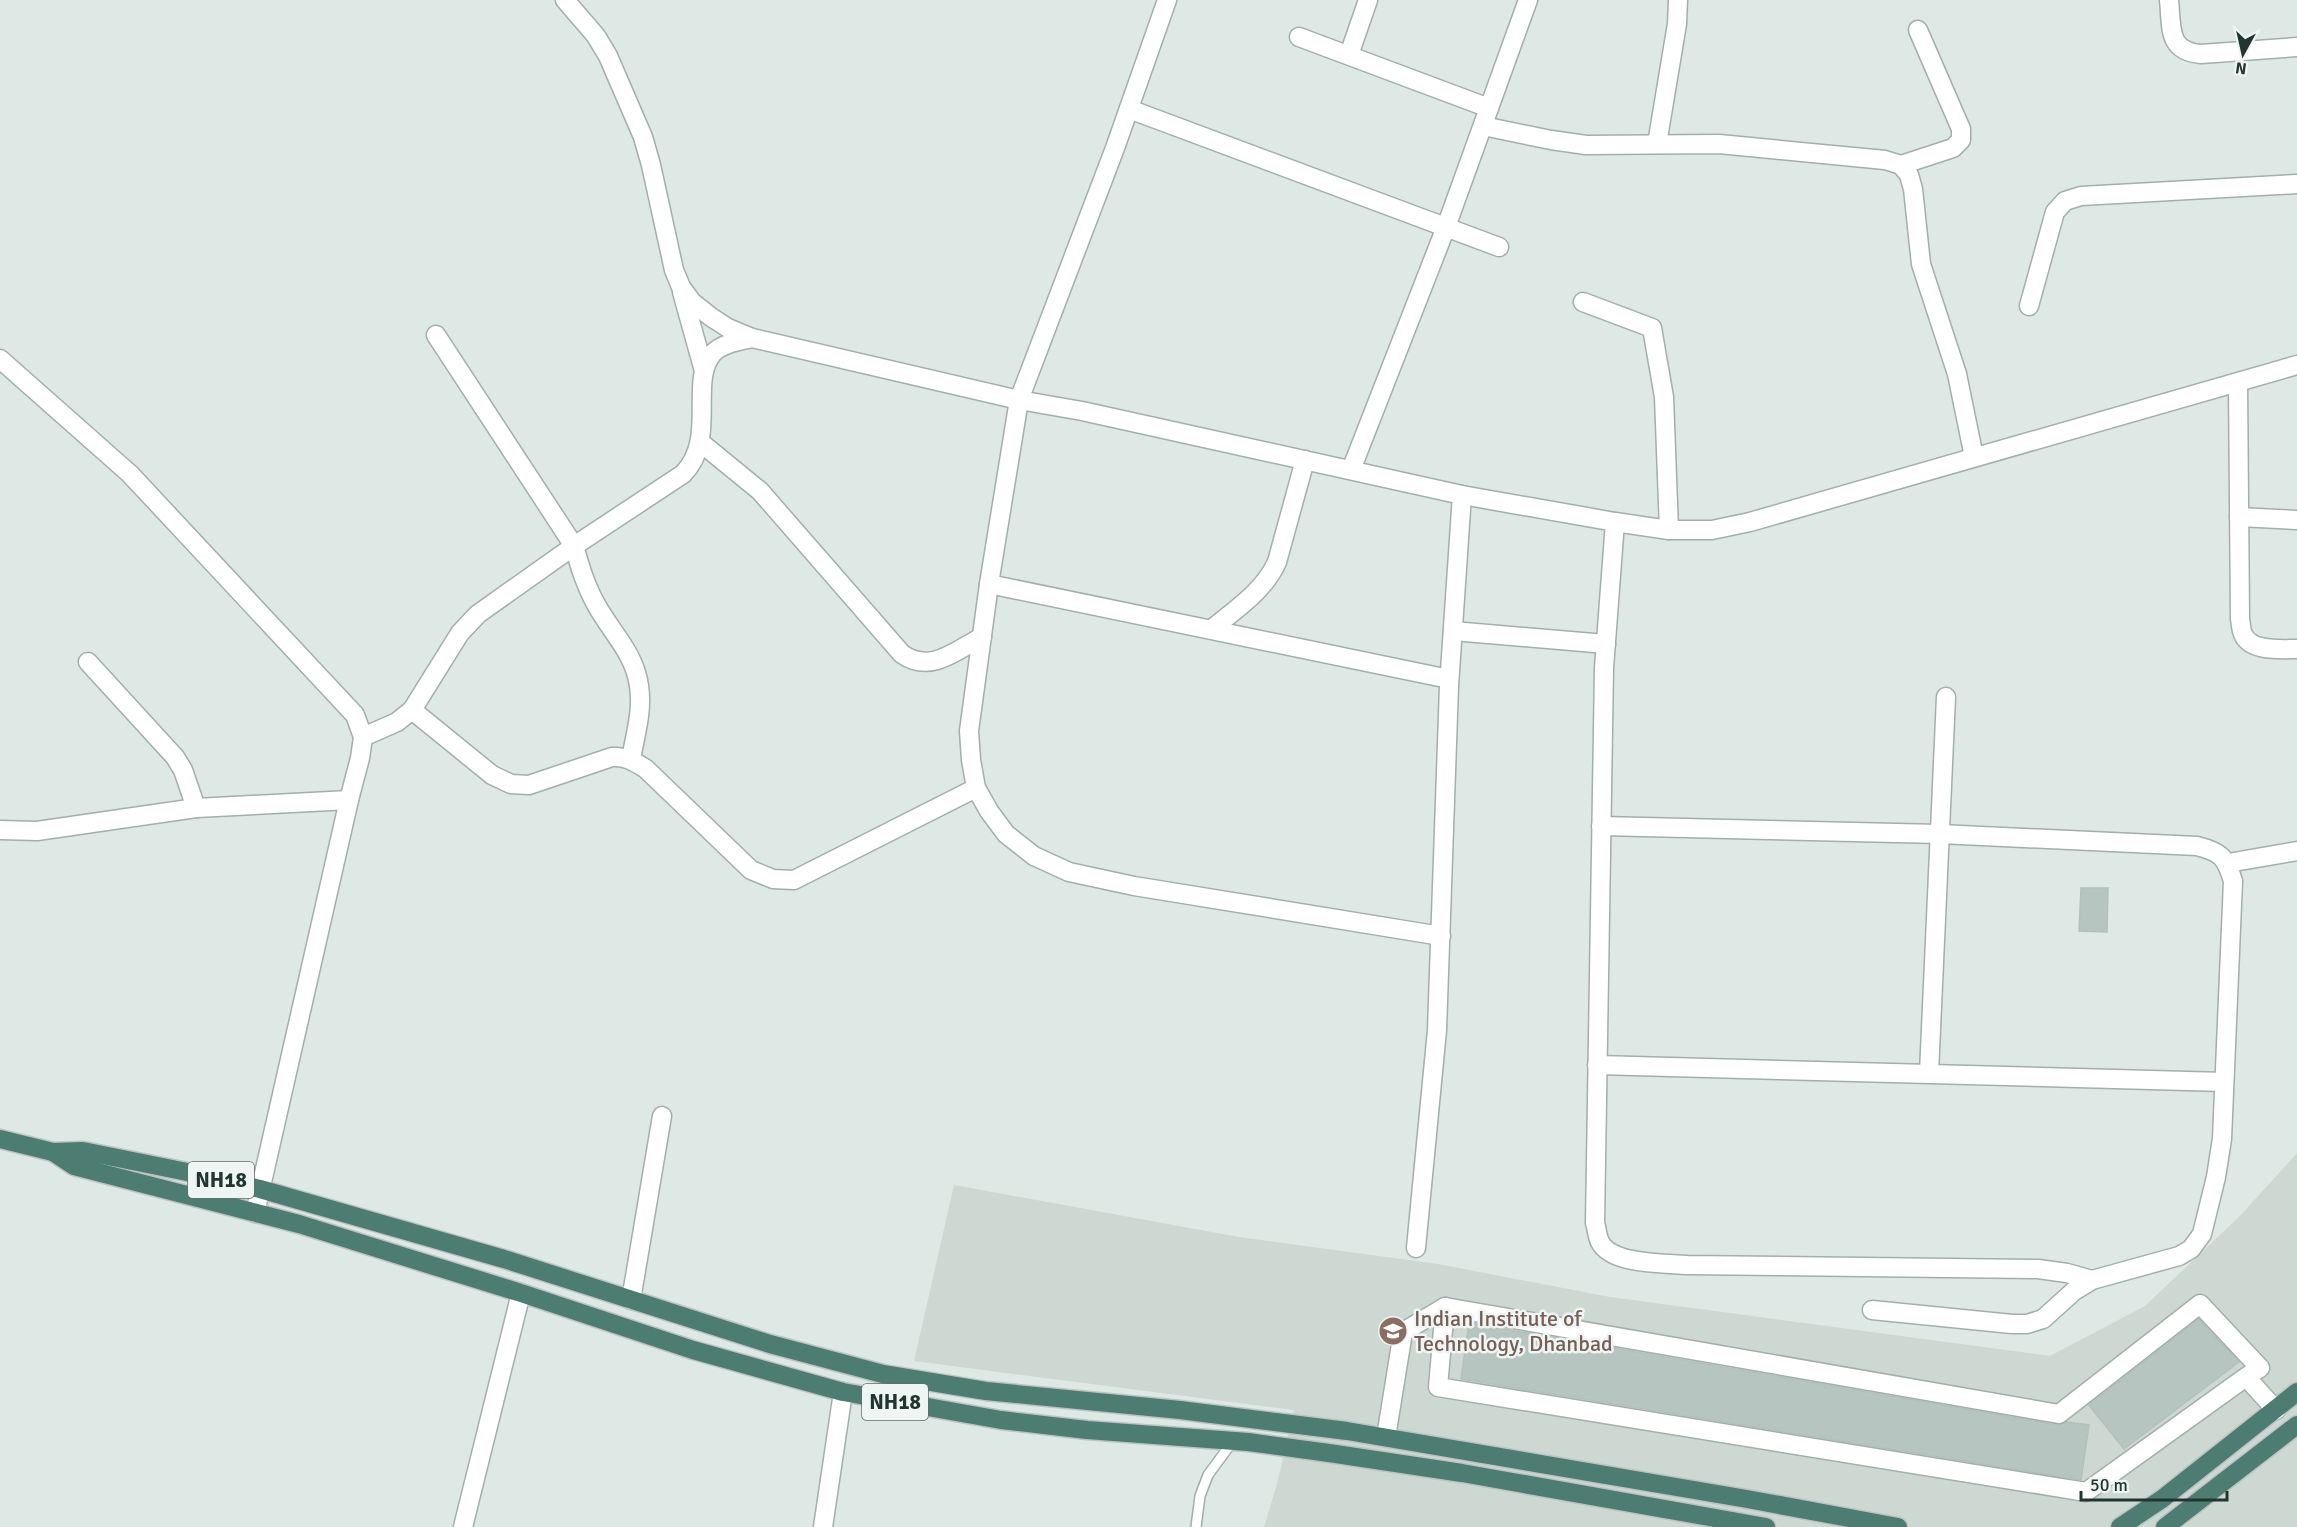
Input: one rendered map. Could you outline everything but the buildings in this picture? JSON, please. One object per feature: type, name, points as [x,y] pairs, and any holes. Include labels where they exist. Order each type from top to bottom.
[{"type":"highway","name":"NH18","points":[[0,1139],[53,1152],[83,1151],[260,1189],[493,1256],[834,1362],[916,1380],[986,1390],[1266,1420],[1386,1437],[1898,1527]]},
{"type":"highway","name":"NH18","points":[[53,1152],[75,1166],[299,1224],[521,1293],[693,1350],[843,1392],[1001,1420],[1087,1430],[1233,1441],[1451,1471],[1766,1527]]},
{"type":"highway","points":[[2120,1527],[2162,1499],[2297,1392]]},
{"type":"highway","points":[[2165,1527],[2297,1425]]},
{"type":"street","points":[[363,737],[397,722],[412,710],[460,633],[478,614],[682,474],[690,466],[700,442],[704,371],[681,287],[674,270],[643,137],[608,56],[596,36],[565,0]]},
{"type":"street","points":[[1167,0],[1129,109],[1019,400],[989,584],[969,731],[976,788],[989,812],[1006,834],[1034,856],[1069,872],[1134,886],[1441,936]]},
{"type":"street","points":[[1349,55],[1368,0]]},
{"type":"street","points":[[1351,470],[1446,227],[1528,0]]},
{"type":"street","points":[[1657,144],[1677,24],[1678,0]]},
{"type":"street","points":[[2169,0],[2173,38],[2180,50],[2201,54],[2297,46]]},
{"type":"street","points":[[1901,165],[1953,148],[1960,140],[1962,129],[1918,30]]},
{"type":"street","points":[[1299,37],[1489,108]]},
{"type":"street","points":[[1129,109],[1499,247]]},
{"type":"street","points":[[1483,126],[1586,145],[1757,146],[1885,160],[1901,165],[1909,175],[1913,189],[1921,264],[1957,374],[1974,457]]},
{"type":"street","points":[[2029,306],[2055,212],[2066,201],[2081,196],[2297,184]]},
{"type":"street","points":[[681,287],[692,302],[711,316],[728,328],[752,338],[1019,400],[1082,411],[1462,495],[1669,530],[1712,530],[1750,522],[2297,365]]},
{"type":"street","points":[[1583,303],[1652,328],[1664,397],[1669,530]]},
{"type":"street","points":[[436,335],[574,546],[585,584],[633,660],[640,687],[639,710],[631,759]]},
{"type":"street","points":[[704,371],[713,354],[727,344],[752,338]]},
{"type":"street","points":[[0,359],[130,474],[355,715],[363,737],[255,1213]]},
{"type":"street","points":[[2238,383],[2240,619],[2243,636],[2253,644],[2260,646],[2297,649]]},
{"type":"street","points":[[700,442],[760,491],[907,658],[932,663],[982,637]]},
{"type":"street","points":[[1212,629],[1262,587],[1270,576],[1277,562],[1305,460]]},
{"type":"street","points":[[1416,1248],[1437,1030],[1449,679],[1462,495]]},
{"type":"street","points":[[2239,517],[2297,520]]},
{"type":"street","points":[[1615,522],[1606,644],[1601,826],[1595,1224],[1600,1243],[1612,1254],[1634,1261],[1687,1265],[2038,1269],[2067,1273],[2092,1280]]},
{"type":"street","points":[[989,584],[1449,679]]},
{"type":"street","points":[[1453,631],[1606,644]]},
{"type":"street","points":[[88,662],[175,757],[183,770],[196,808]]},
{"type":"street","points":[[1929,1073],[1946,697]]},
{"type":"street","points":[[412,710],[492,776],[511,784],[529,785],[612,757],[621,756],[631,759],[646,769],[751,870],[773,879],[794,880],[976,788]]},
{"type":"street","points":[[0,830],[36,831],[196,808],[348,800]]},
{"type":"street","points":[[1601,826],[1940,834],[2197,846],[2215,851],[2228,863],[2233,881],[2220,1148],[2216,1177],[2202,1234],[2191,1249],[2179,1257],[2092,1280],[2074,1291],[2043,1319],[2027,1324],[1872,1310]]},
{"type":"street","points":[[2228,863],[2297,851]]},
{"type":"street","points":[[1598,1065],[2224,1082]]},
{"type":"street","points":[[631,1300],[662,1116]]},
{"type":"street","points":[[463,1527],[521,1293]]},
{"type":"street","points":[[1386,1437],[1402,1332],[1445,1307],[2059,1414],[2200,1304],[2260,1368],[2086,1492],[1438,1387],[1445,1307]]},
{"type":"street","points":[[2246,1377],[2276,1410]]},
{"type":"street","points":[[823,1527],[843,1392]]},
{"type":"lane","points":[[1197,1527],[1200,1496],[1208,1475],[1233,1441]]},
{"type":"shaded area","name":"Indian Institute of Technology, Dhanbad","points":[[2297,1153],[2297,1527],[1264,1527],[1277,1484],[1294,1410],[914,1361],[954,1185],[1239,1237],[1438,1264],[1610,1297],[2050,1356],[2145,1306],[2240,1216]]},
{"type":"place","name":"Indian Institute of Technology, Dhanbad","points":[[1393,1331]]}]
